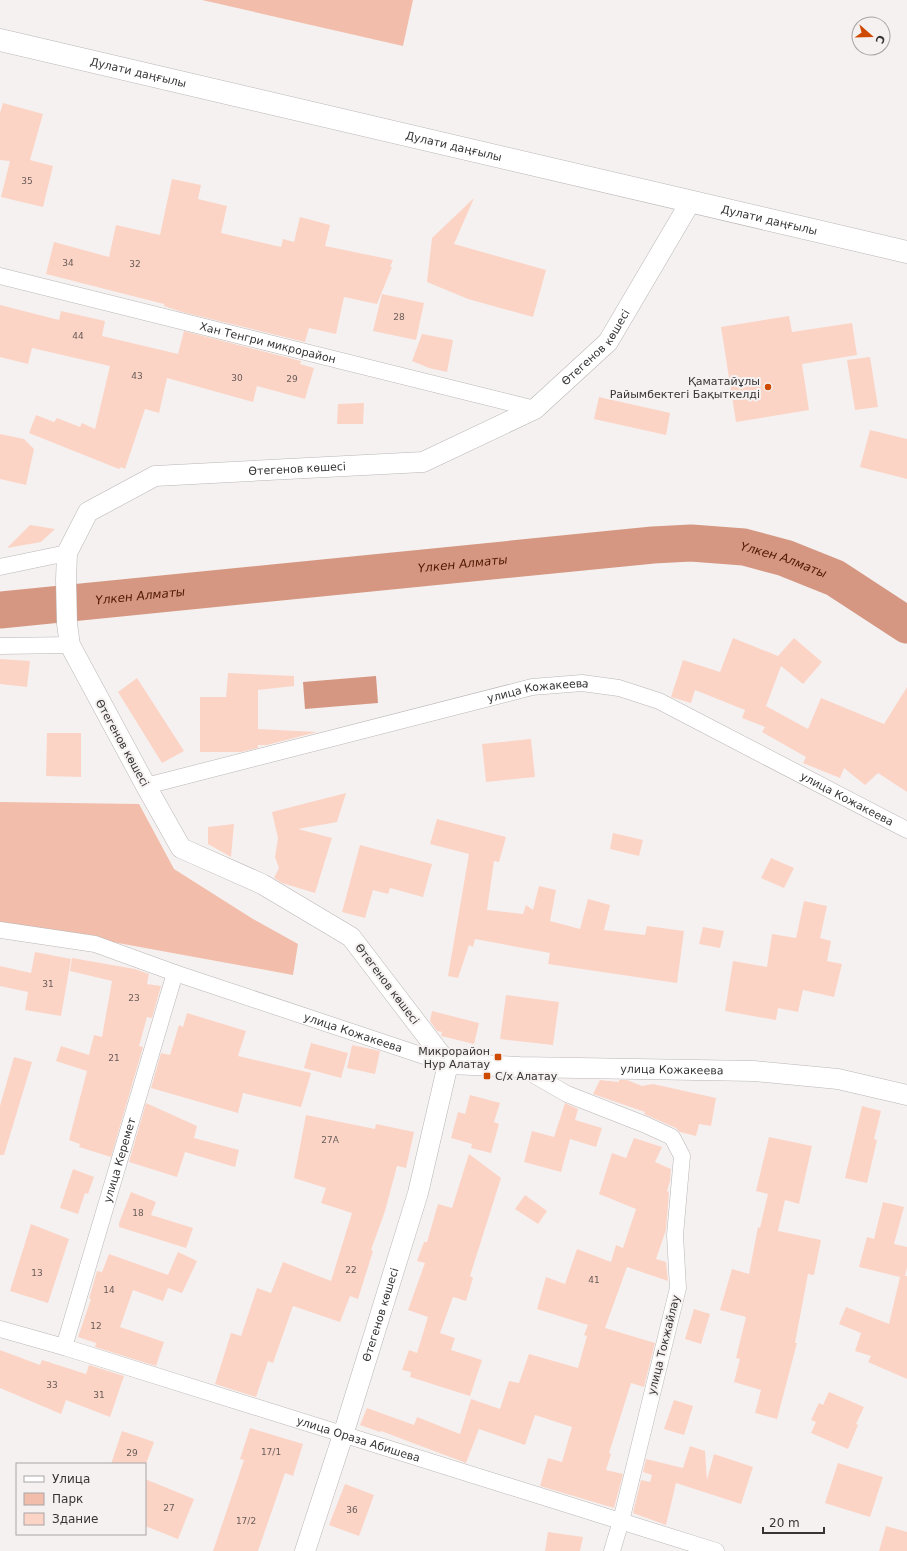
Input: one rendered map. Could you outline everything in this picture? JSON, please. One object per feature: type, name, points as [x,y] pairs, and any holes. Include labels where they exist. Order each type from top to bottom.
[{"type":"main road","name":"Дулати даңғылы","points":[[0,40],[907,252]]},
{"type":"street","name":"Өтегенов көшесі","points":[[305,1551],[343,1435],[418,1193],[448,1064],[351,937],[262,884],[181,848],[70,645],[67,624],[66,580],[68,553],[88,512],[156,476],[423,462],[535,409],[608,342],[691,201]]},
{"type":"street","name":"Хан Тенгри микрорайон","points":[[0,276],[535,409]]},
{"type":"street","points":[[0,567],[68,553]]},
{"type":"street","points":[[0,646],[70,645]]},
{"type":"street","name":"улица Кожакеева","points":[[146,786],[532,687],[582,683],[619,688],[659,701],[907,830]]},
{"type":"street","name":"улица Кожакеева","points":[[0,930],[95,944],[175,973],[448,1064],[520,1067],[754,1071],[838,1079],[907,1095]]},
{"type":"street","name":"улица Керемет","points":[[64,1347],[175,973]]},
{"type":"street","name":"улица Токжайлау","points":[[520,1067],[567,1094],[646,1125],[672,1137],[682,1156],[675,1235],[678,1288],[622,1521],[612,1551]]},
{"type":"street","name":"улица Ораза Абишева","points":[[0,1329],[64,1347],[716,1551]]},
{"type":"green space","points":[[202,0],[413,0],[403,46]]},
{"type":"green space","points":[[0,802],[139,804],[174,869],[253,919],[298,944],[293,975],[96,939],[0,925]]},
{"type":"shaded area","points":[[376,676],[378,703],[305,709],[303,682]]},
{"type":"building","points":[[3,103],[43,114],[30,160],[53,166],[43,207],[1,197],[10,161],[0,160],[0,113]]},
{"type":"building","points":[[172,179],[201,185],[198,199],[227,206],[221,233],[281,247],[283,239],[294,242],[300,217],[330,225],[325,246],[393,260],[390,267],[392,267],[377,304],[344,297],[336,334],[309,328],[305,342],[182,312],[164,306],[164,304],[46,274],[54,242],[109,257],[116,225],[160,235]]},
{"type":"building","points":[[474,198],[454,244],[546,270],[533,317],[468,299],[427,282],[432,238]]},
{"type":"building","points":[[382,294],[424,303],[416,340],[373,331]]},
{"type":"building","points":[[0,305],[59,320],[61,311],[105,321],[102,336],[178,354],[184,331],[301,361],[300,364],[314,368],[305,399],[257,386],[253,402],[167,378],[159,413],[145,409],[125,469],[121,467],[119,469],[29,433],[36,415],[54,422],[57,418],[80,427],[82,423],[95,429],[110,366],[32,348],[28,364],[0,357]]},
{"type":"building","name":"Қаматайұлы Райымбектегі Бақыткелді","points":[[789,316],[792,332],[852,323],[857,355],[802,364],[809,410],[736,422],[721,327]]},
{"type":"building","points":[[422,334],[453,340],[447,372],[429,368],[412,361]]},
{"type":"building","points":[[870,357],[878,407],[855,410],[847,360]]},
{"type":"building","points":[[599,397],[670,413],[666,435],[594,419]]},
{"type":"building","points":[[364,403],[363,424],[337,424],[338,404]]},
{"type":"building","points":[[870,430],[907,439],[907,479],[860,467]]},
{"type":"building","points":[[0,434],[24,439],[34,449],[26,485],[0,479]]},
{"type":"building","points":[[30,525],[55,529],[41,542],[7,548]]},
{"type":"building","points":[[733,638],[778,656],[794,638],[822,662],[803,684],[781,666],[766,706],[808,729],[821,698],[884,724],[907,687],[907,792],[878,773],[865,785],[844,768],[840,778],[803,763],[806,757],[762,732],[765,727],[742,718],[745,710],[695,690],[691,703],[671,697],[683,660],[720,672]]},
{"type":"building","points":[[0,659],[30,661],[27,687],[0,684]]},
{"type":"building","points":[[228,673],[294,676],[294,686],[258,690],[258,729],[317,732],[267,745],[258,745],[258,748],[241,752],[200,752],[200,697],[226,697]]},
{"type":"building","points":[[137,678],[184,751],[162,763],[118,692]]},
{"type":"building","points":[[47,733],[81,733],[81,777],[46,776]]},
{"type":"building","points":[[531,739],[535,777],[486,782],[482,744]]},
{"type":"building","points":[[346,793],[337,822],[298,829],[332,838],[315,893],[282,883],[274,878],[279,868],[275,857],[278,838],[272,812]]},
{"type":"building","points":[[437,819],[506,837],[499,862],[494,861],[487,910],[523,914],[526,905],[533,910],[539,886],[556,890],[550,921],[580,929],[588,899],[610,905],[604,930],[645,935],[647,926],[684,931],[677,983],[548,964],[550,953],[475,939],[473,947],[469,945],[458,978],[448,976],[469,854],[430,844]]},
{"type":"building","points":[[234,824],[231,857],[208,844],[208,827]]},
{"type":"building","points":[[613,833],[643,840],[639,856],[610,849]]},
{"type":"building","points":[[360,845],[432,864],[423,897],[390,888],[388,894],[373,890],[365,918],[342,912]]},
{"type":"building","points":[[771,858],[794,868],[784,888],[761,878]]},
{"type":"building","points":[[804,901],[827,906],[820,938],[831,941],[827,961],[842,964],[834,997],[803,990],[798,1012],[778,1008],[776,1020],[725,1011],[733,961],[767,967],[772,934],[796,938]]},
{"type":"building","points":[[703,927],[724,931],[720,948],[699,944]]},
{"type":"building","points":[[35,952],[71,959],[61,1016],[25,1010],[28,992],[0,986],[0,966],[31,973]]},
{"type":"building","points":[[72,958],[135,969],[149,974],[147,984],[161,986],[152,1018],[147,1017],[139,1046],[143,1047],[111,1157],[79,1147],[80,1144],[69,1140],[87,1071],[56,1061],[61,1046],[89,1055],[94,1035],[102,1037],[112,981],[70,971]]},
{"type":"building","points":[[506,995],[559,1002],[553,1045],[500,1039]]},
{"type":"building","points":[[432,1011],[479,1023],[474,1044],[441,1036],[442,1032],[437,1031],[430,1021]]},
{"type":"building","points":[[187,1013],[246,1031],[238,1056],[311,1073],[301,1107],[243,1093],[238,1113],[151,1088],[161,1053],[170,1055],[179,1025],[183,1027]]},
{"type":"building","points":[[311,1043],[348,1053],[341,1078],[304,1068]]},
{"type":"building","points":[[352,1045],[380,1051],[375,1074],[347,1068]]},
{"type":"building","points":[[14,1057],[32,1062],[4,1155],[0,1155],[0,1106]]},
{"type":"building","points":[[600,1080],[619,1082],[619,1080],[627,1080],[642,1086],[653,1084],[716,1098],[711,1126],[699,1124],[696,1136],[680,1132],[676,1128],[644,1114],[645,1112],[593,1094]]},
{"type":"building","points":[[470,1095],[500,1103],[494,1122],[499,1124],[491,1153],[471,1148],[472,1144],[451,1138],[458,1112],[465,1114]]},
{"type":"building","points":[[146,1103],[197,1126],[194,1138],[239,1150],[235,1167],[185,1152],[177,1177],[129,1162]]},
{"type":"building","points":[[565,1103],[578,1109],[575,1120],[602,1128],[596,1147],[570,1139],[561,1172],[524,1162],[532,1131],[554,1137]]},
{"type":"building","points":[[862,1106],[881,1111],[874,1139],[877,1140],[867,1183],[845,1178]]},
{"type":"building","points":[[306,1115],[375,1129],[376,1124],[414,1132],[406,1168],[397,1166],[385,1211],[371,1250],[373,1251],[358,1299],[350,1296],[340,1322],[293,1306],[273,1363],[268,1361],[256,1397],[215,1384],[231,1333],[241,1336],[257,1288],[271,1293],[283,1262],[331,1281],[352,1213],[321,1203],[326,1188],[294,1178]]},
{"type":"building","points":[[769,1137],[812,1146],[799,1204],[785,1200],[778,1231],[821,1240],[814,1275],[808,1274],[795,1343],[797,1343],[777,1419],[755,1413],[761,1390],[734,1382],[740,1359],[736,1358],[746,1317],[720,1310],[732,1269],[749,1274],[758,1227],[760,1228],[768,1194],[756,1191]]},
{"type":"building","points":[[634,1138],[662,1147],[655,1162],[671,1169],[667,1191],[669,1192],[666,1230],[656,1259],[666,1262],[668,1281],[627,1267],[605,1328],[655,1343],[644,1387],[631,1383],[609,1453],[611,1454],[606,1470],[623,1474],[614,1508],[540,1486],[548,1458],[562,1462],[572,1427],[535,1415],[525,1445],[479,1429],[466,1463],[381,1431],[380,1432],[360,1425],[367,1408],[414,1425],[417,1417],[460,1434],[471,1399],[500,1409],[509,1381],[519,1383],[529,1354],[578,1368],[587,1336],[584,1335],[588,1325],[537,1309],[546,1277],[565,1284],[577,1249],[611,1262],[616,1245],[623,1248],[636,1209],[599,1194],[612,1153],[626,1158]]},
{"type":"building","points":[[469,1154],[501,1178],[470,1276],[473,1278],[466,1301],[453,1297],[440,1333],[455,1338],[451,1350],[482,1360],[470,1396],[410,1377],[411,1372],[402,1370],[409,1350],[417,1353],[428,1317],[408,1310],[425,1263],[417,1261],[424,1242],[427,1242],[438,1204],[452,1208]]},
{"type":"building","points":[[73,1169],[94,1177],[88,1194],[85,1193],[78,1214],[60,1208]]},
{"type":"building","points":[[131,1192],[156,1202],[151,1215],[193,1228],[186,1248],[119,1227],[119,1223]]},
{"type":"building","points":[[525,1195],[547,1211],[538,1224],[515,1209]]},
{"type":"building","points":[[883,1202],[904,1207],[894,1244],[907,1247],[907,1267],[905,1276],[907,1276],[907,1379],[868,1362],[871,1356],[855,1351],[861,1333],[839,1324],[846,1307],[889,1324],[900,1277],[859,1267],[867,1237],[874,1239]]},
{"type":"building","points":[[31,1224],[69,1239],[48,1303],[10,1291]]},
{"type":"building","points":[[178,1252],[197,1261],[182,1293],[168,1288],[163,1301],[133,1290],[120,1327],[164,1342],[156,1366],[95,1347],[96,1343],[78,1337],[91,1299],[89,1299],[97,1271],[102,1272],[109,1254],[168,1275]]},
{"type":"building","points":[[694,1309],[710,1314],[701,1344],[685,1339]]},
{"type":"building","points":[[0,1350],[40,1365],[42,1360],[86,1374],[89,1365],[124,1376],[110,1417],[66,1400],[61,1414],[0,1388]]},
{"type":"building","points":[[829,1392],[864,1407],[856,1424],[858,1425],[848,1449],[811,1433],[816,1422],[811,1420],[819,1403],[823,1405]]},
{"type":"building","points":[[674,1400],[693,1406],[684,1435],[664,1429]]},
{"type":"building","points":[[250,1428],[303,1444],[293,1476],[285,1473],[258,1551],[213,1551],[244,1460],[240,1459]]},
{"type":"building","points":[[122,1431],[154,1442],[146,1464],[111,1463]]},
{"type":"building","points":[[690,1446],[705,1451],[707,1480],[714,1454],[753,1467],[741,1504],[676,1483],[666,1525],[633,1513],[641,1480],[650,1482],[652,1475],[643,1472],[646,1459],[683,1468]]},
{"type":"building","points":[[838,1463],[883,1477],[870,1517],[825,1503]]},
{"type":"building","points":[[146,1479],[194,1499],[178,1539],[146,1526]]},
{"type":"building","points":[[345,1484],[374,1495],[359,1536],[329,1525]]},
{"type":"building","points":[[886,1526],[907,1532],[907,1551],[879,1551]]},
{"type":"building","points":[[548,1532],[583,1537],[580,1551],[545,1551]]},
{"type":"waterway","name":"Үлкен Алматы","points":[[0,610],[653,545],[691,543],[744,547],[785,558],[835,578],[907,625]]},
{"type":"place","name":"Қаматайұлы Райымбектегі Бақыткелді","points":[[768,387]]},
{"type":"place","name":"Микрорайон Нур Алатау","points":[[498,1057]]},
{"type":"place","name":"С/х Алатау","points":[[487,1076]]}]
